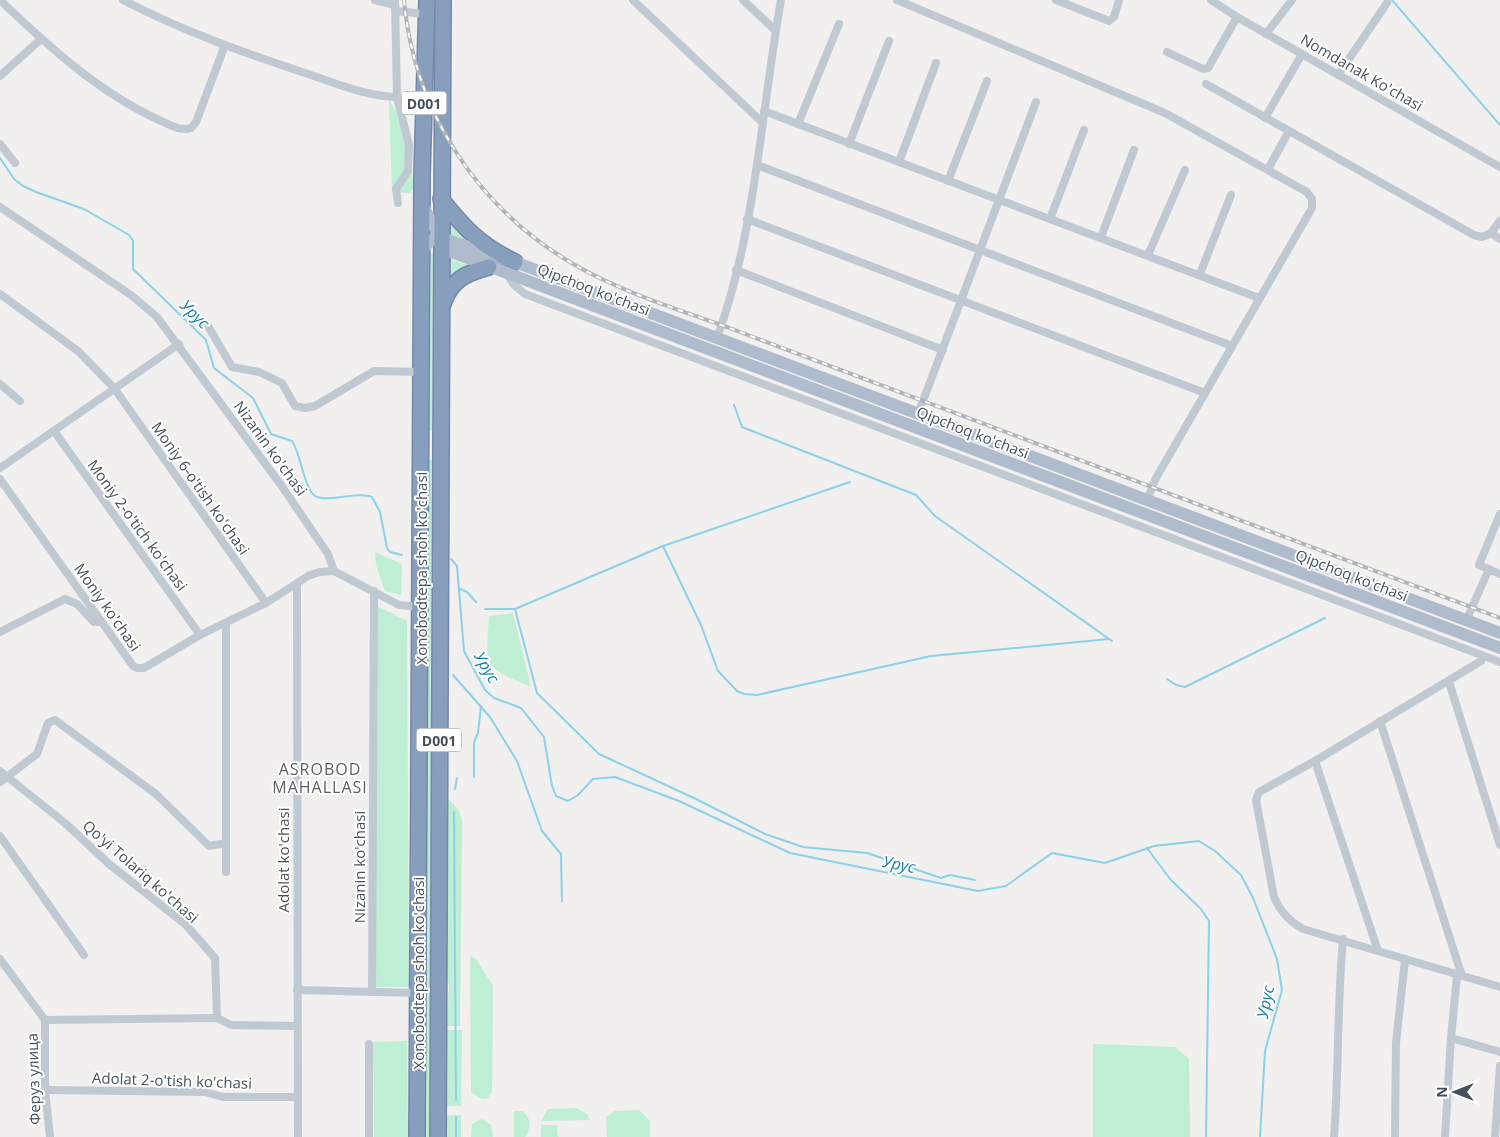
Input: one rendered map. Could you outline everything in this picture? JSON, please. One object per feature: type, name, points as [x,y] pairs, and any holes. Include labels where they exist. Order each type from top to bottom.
[{"type":"highway","name":"Xonobodtepa shoh ko'chasi","points":[[438,1137],[440,313],[443,0]]},
{"type":"highway","name":"Xonobodtepa shoh ko'chasi","points":[[417,1137],[422,205],[426,7]]},
{"type":"highway","points":[[441,202],[475,239],[510,267]]},
{"type":"highway","points":[[440,313],[446,296],[455,282],[468,273],[489,267]]},
{"type":"highway","points":[[421,454],[430,448],[440,454]]},
{"type":"main road","points":[[422,205],[441,202]]},
{"type":"main road","name":"Qipchoq ko'chasi","points":[[422,205],[441,238],[454,253],[489,267],[510,267],[704,333],[1500,634]]},
{"type":"main road","points":[[422,250],[430,241],[441,238]]},
{"type":"main road","name":"Qipchoq ko'chasi","points":[[441,238],[700,346],[1500,648]]},
{"type":"main road","points":[[700,346],[704,333]]},
{"type":"street","points":[[0,0],[41,39],[88,78],[114,96],[153,118],[187,130],[196,122],[225,45]]},
{"type":"street","points":[[123,0],[175,26],[225,45],[334,83],[387,97],[398,97]]},
{"type":"street","points":[[375,0],[395,5],[426,7]]},
{"type":"street","points":[[633,0],[762,122]]},
{"type":"street","points":[[743,0],[775,30]]},
{"type":"street","points":[[717,338],[726,315],[747,219],[757,165],[780,0]]},
{"type":"street","points":[[898,0],[1165,113],[1307,192],[1313,203],[1156,478],[1147,500]]},
{"type":"street","points":[[1056,0],[1109,22],[1114,17],[1119,0]]},
{"type":"street","name":"Nomdanak Ko'chasi","points":[[1211,0],[1266,34],[1500,167]]},
{"type":"street","points":[[1266,34],[1292,0]]},
{"type":"street","points":[[1338,74],[1387,3]]},
{"type":"street","points":[[395,5],[398,97],[409,145],[408,170],[396,189],[398,203]]},
{"type":"street","points":[[1167,52],[1203,69],[1208,68],[1237,17]]},
{"type":"street","points":[[798,124],[839,24]]},
{"type":"street","points":[[0,76],[41,39]]},
{"type":"street","points":[[849,144],[889,41]]},
{"type":"street","points":[[1265,118],[1302,54]]},
{"type":"street","points":[[899,162],[936,63]]},
{"type":"street","points":[[948,181],[987,81]]},
{"type":"street","points":[[1206,84],[1474,235],[1482,237],[1491,233],[1500,221]]},
{"type":"street","points":[[918,414],[963,300],[1036,102]]},
{"type":"street","points":[[764,112],[1260,298]]},
{"type":"street","points":[[1050,219],[1084,130]]},
{"type":"street","points":[[1268,170],[1289,132]]},
{"type":"street","points":[[0,144],[15,163]]},
{"type":"street","points":[[1101,237],[1134,150]]},
{"type":"street","points":[[757,165],[1232,346]]},
{"type":"street","points":[[1148,255],[1185,170]]},
{"type":"street","points":[[1200,274],[1232,195]]},
{"type":"street","name":"Nizanin ko'chasi","points":[[0,207],[131,295],[157,317],[179,344],[198,374],[225,407],[281,485],[328,554],[334,571]]},
{"type":"street","points":[[747,219],[1205,394]]},
{"type":"street","points":[[1491,233],[1500,238]]},
{"type":"street","points":[[510,267],[514,285],[525,294],[1500,662]]},
{"type":"street","points":[[736,270],[944,350]]},
{"type":"street","name":"Moniy 6-o'tish ko'chasi","points":[[0,294],[78,351],[114,388],[266,603]]},
{"type":"street","points":[[208,326],[232,367],[259,372],[282,383],[295,406],[300,408],[315,406],[374,371],[422,372]]},
{"type":"street","points":[[0,468],[179,344]]},
{"type":"street","points":[[0,384],[20,401]]},
{"type":"street","name":"Moniy 2-o'tich ko'chasi","points":[[54,431],[200,635]]},
{"type":"street","name":"Moniy ko'chasi","points":[[0,479],[133,666],[138,668],[144,668],[200,635],[266,603],[314,573],[334,571]]},
{"type":"street","points":[[1500,514],[1498,525],[1479,564],[1500,574]]},
{"type":"street","points":[[1466,621],[1489,569]]},
{"type":"street","points":[[334,571],[398,605],[420,607]]},
{"type":"street","name":"Adolat ko'chasi","points":[[297,584],[298,1137]]},
{"type":"street","name":"Nizanin ko'chasi","points":[[372,992],[374,591]]},
{"type":"street","points":[[0,632],[65,599],[77,604],[94,622],[101,622]]},
{"type":"street","points":[[226,623],[226,872]]},
{"type":"street","points":[[1483,656],[1481,661],[1449,682],[1257,794],[1266,860],[1274,897],[1278,907],[1293,924],[1303,929],[1343,939],[1404,960],[1500,987]]},
{"type":"street","points":[[1449,682],[1500,845]]},
{"type":"street","points":[[3,780],[37,754],[45,727],[51,720],[55,720],[66,726],[156,794],[209,846],[226,843]]},
{"type":"street","points":[[1380,721],[1460,976],[1450,1038],[1445,1137]]},
{"type":"street","points":[[1315,761],[1378,951]]},
{"type":"street","name":"Qo'yi Tolariq ko'chasi","points":[[0,771],[3,780],[65,823],[109,864],[185,924],[215,958],[217,1018]]},
{"type":"street","points":[[0,836],[84,954]]},
{"type":"street","points":[[1334,1137],[1338,1084],[1338,1004],[1343,939]]},
{"type":"street","points":[[0,959],[45,1020],[217,1018],[231,1025],[297,1026]]},
{"type":"street","points":[[1395,1137],[1396,1042],[1404,960]]},
{"type":"street","points":[[297,990],[418,993]]},
{"type":"street","name":"Феруз улица","points":[[45,1020],[45,1090],[50,1137]]},
{"type":"street","points":[[1450,1038],[1500,1052]]},
{"type":"street","points":[[369,1044],[370,1137]]},
{"type":"street","points":[[1495,1137],[1500,1066]]},
{"type":"street","name":"Adolat 2-o'tish ko'chasi","points":[[45,1090],[205,1092],[223,1097],[297,1097]]},
{"type":"green space","points":[[389,100],[410,134],[413,188],[410,193],[392,192]]},
{"type":"green space","points":[[450,219],[474,244],[449,236]]},
{"type":"green space","points":[[429,252],[433,254],[432,431],[428,431]]},
{"type":"green space","points":[[450,259],[473,267],[449,284]]},
{"type":"green space","points":[[430,459],[432,461],[430,1137],[425,1137],[428,461]]},
{"type":"green space","points":[[375,552],[402,564],[401,595],[385,591],[376,565]]},
{"type":"green space","points":[[377,606],[407,621],[409,987],[375,987]]},
{"type":"green space","points":[[513,613],[531,687],[495,669],[490,663],[488,656],[489,616]]},
{"type":"green space","points":[[445,796],[459,810],[462,821],[460,1026],[447,1026],[449,984],[445,978]]},
{"type":"green space","points":[[470,956],[476,959],[493,986],[492,1092],[488,1098],[482,1099],[471,1092]]},
{"type":"green space","points":[[443,1030],[462,1030],[461,1106],[447,1106],[443,1101]]},
{"type":"green space","points":[[407,1041],[408,1137],[374,1137],[373,1042]]},
{"type":"green space","points":[[1093,1044],[1175,1047],[1189,1059],[1190,1137],[1093,1137]]},
{"type":"green space","points":[[576,1108],[587,1114],[590,1120],[541,1121],[548,1109]]},
{"type":"green space","points":[[639,1110],[650,1121],[650,1137],[607,1137],[606,1117],[615,1111]]},
{"type":"green space","points":[[514,1111],[523,1111],[528,1117],[529,1127],[525,1137],[514,1137]]},
{"type":"green space","points":[[461,1115],[461,1137],[443,1137],[443,1117]]},
{"type":"green space","points":[[482,1119],[491,1125],[493,1137],[471,1137],[472,1124]]},
{"type":"green space","points":[[541,1125],[557,1125],[559,1137],[541,1137]]},
{"type":"waterway","points":[[1392,0],[1500,125]]},
{"type":"waterway","name":"Урус","points":[[0,158],[14,179],[23,186],[84,209],[129,235],[133,241],[133,269],[206,340],[214,368],[253,398],[271,434],[292,441],[308,487],[312,493],[317,497],[323,498],[357,495],[372,497],[380,512],[387,548],[390,552],[402,555]]},
{"type":"waterway","points":[[734,405],[742,427],[916,495],[935,516],[1112,641]]},
{"type":"waterway","points":[[485,609],[515,609],[663,546],[850,482]]},
{"type":"waterway","points":[[663,546],[701,625],[718,671],[737,691],[744,694],[757,695],[931,656],[1109,639]]},
{"type":"waterway","name":"Урус","points":[[451,559],[457,566],[464,651],[485,690],[494,698],[521,708],[544,737],[552,786],[556,796],[568,801],[578,795],[593,779],[615,777],[679,801],[790,853],[978,891],[1006,886],[1052,853],[1105,863],[1154,846],[1199,841],[1215,851],[1241,875],[1253,898],[1277,959],[1282,990],[1265,1051],[1260,1137]]},
{"type":"waterway","points":[[460,589],[467,592],[476,602]]},
{"type":"waterway","points":[[515,609],[537,693],[599,754],[696,799],[765,834],[803,847],[867,853],[941,878],[950,875],[975,880]]},
{"type":"waterway","points":[[1167,679],[1176,685],[1185,687],[1325,618]]},
{"type":"waterway","points":[[453,675],[490,717],[517,761],[542,831],[561,854],[562,901]]},
{"type":"waterway","points":[[474,777],[474,742],[478,733],[481,706]]},
{"type":"waterway","points":[[455,789],[457,778]]},
{"type":"waterway","points":[[454,812],[456,1100]]},
{"type":"waterway","points":[[1147,848],[1170,879],[1201,909],[1209,921],[1206,1137]]},
{"type":"waterway","points":[[456,1117],[456,1137]]},
{"type":"railway","points":[[404,0],[410,41],[421,81],[437,118],[457,153],[481,186],[509,216],[540,242],[575,265],[614,285],[656,302],[1500,618]]},
{"type":"district","name":"ASROBOD MAHALLASI","points":[[320,778]]}]
